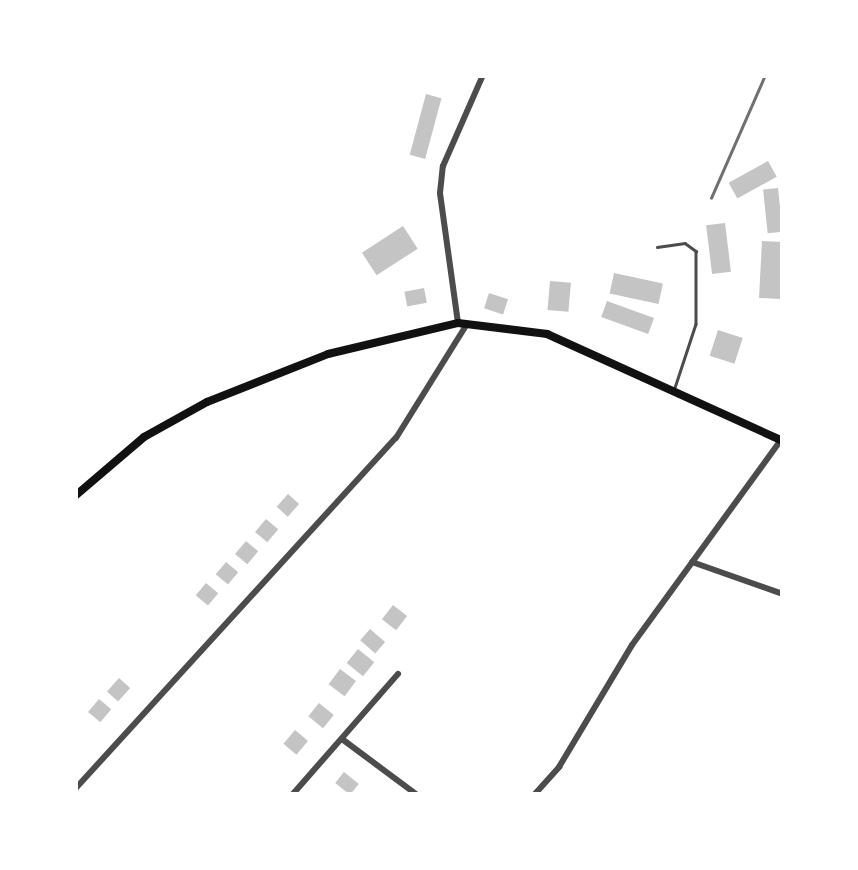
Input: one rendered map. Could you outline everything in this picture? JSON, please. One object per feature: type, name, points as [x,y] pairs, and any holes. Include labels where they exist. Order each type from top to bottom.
[{"type":"main road","points":[[75,496],[144,437],[207,402],[328,354],[462,323],[547,334],[675,388],[782,440]]},
{"type":"street","points":[[75,789],[396,438],[462,323],[440,194],[443,166],[483,75]]},
{"type":"street","points":[[534,795],[559,768],[632,644],[782,440]]},
{"type":"street","points":[[692,562],[783,594]]},
{"type":"street","points":[[292,795],[398,674]]},
{"type":"street","points":[[342,739],[417,795]]},
{"type":"lane","points":[[657,247],[685,243],[696,251],[696,324],[675,388]]},
{"type":"building","points":[[426,94],[441,98],[425,159],[410,155]]},
{"type":"building","points":[[768,161],[777,177],[737,199],[729,183]]},
{"type":"building","points":[[778,188],[783,232],[768,233],[763,190]]},
{"type":"building","points":[[725,223],[731,272],[712,274],[706,225]]},
{"type":"building","points":[[403,226],[418,249],[377,275],[362,253]]},
{"type":"building","points":[[762,241],[783,242],[780,299],[759,298]]},
{"type":"building","points":[[614,273],[663,283],[659,304],[610,294]]},
{"type":"building","points":[[550,281],[571,283],[568,312],[547,310]]},
{"type":"building","points":[[424,288],[427,303],[407,307],[404,292]]},
{"type":"building","points":[[489,293],[508,299],[503,314],[484,308]]},
{"type":"building","points":[[607,301],[654,318],[648,334],[601,317]]},
{"type":"building","points":[[718,330],[743,338],[734,364],[710,356]]},
{"type":"building","points":[[288,494],[299,504],[288,517],[277,507]]},
{"type":"building","points":[[266,519],[278,529],[267,542],[255,532]]},
{"type":"building","points":[[246,541],[258,551],[247,564],[235,554]]},
{"type":"building","points":[[226,562],[238,572],[228,585],[216,574]]},
{"type":"building","points":[[206,583],[218,593],[208,606],[196,595]]},
{"type":"building","points":[[393,605],[407,616],[396,630],[382,619]]},
{"type":"building","points":[[370,629],[385,642],[375,653],[360,640]]},
{"type":"building","points":[[358,649],[374,662],[363,676],[347,663]]},
{"type":"building","points":[[340,669],[356,681],[345,696],[329,684]]},
{"type":"building","points":[[119,678],[130,688],[118,701],[107,691]]},
{"type":"building","points":[[99,699],[111,709],[100,722],[88,712]]},
{"type":"building","points":[[319,703],[334,715],[323,728],[308,716]]},
{"type":"building","points":[[295,730],[308,741],[296,755],[283,744]]},
{"type":"building","points":[[344,772],[359,784],[350,795],[335,783]]},
{"type":"railway","points":[[711,198],[765,75]]}]
